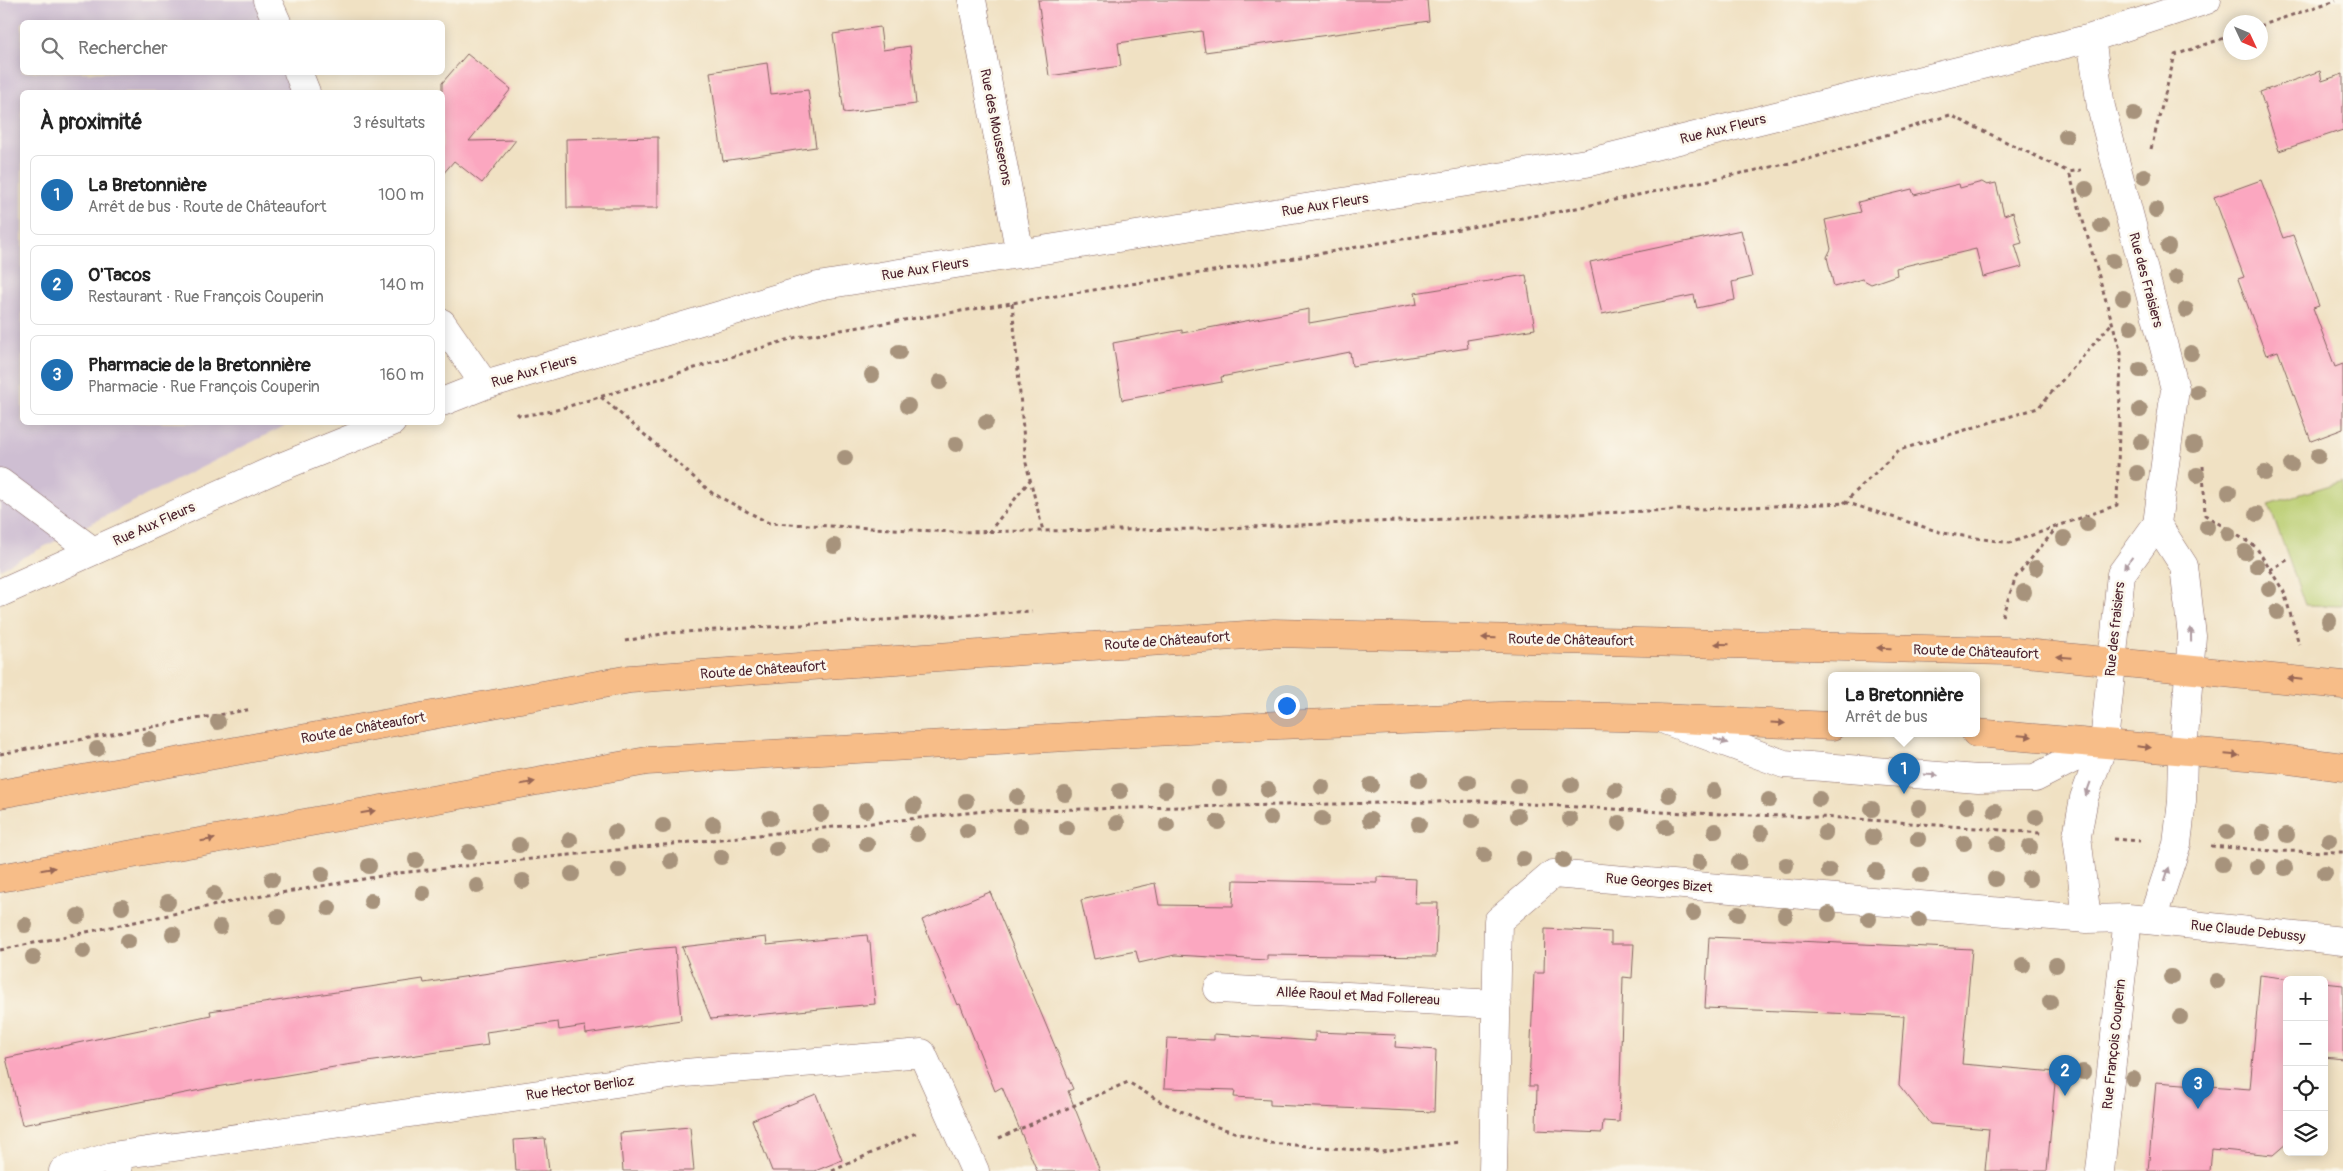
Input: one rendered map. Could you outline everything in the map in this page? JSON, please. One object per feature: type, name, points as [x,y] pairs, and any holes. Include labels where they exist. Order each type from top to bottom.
[{"type":"main road","name":"Route de Châteaufort","points":[[0,794],[630,680],[1274,633],[2006,651],[2343,685]]},
{"type":"main road","points":[[0,878],[647,761],[1279,725],[1525,715],[1659,718],[1828,726]]},
{"type":"main road","points":[[1980,733],[2282,759],[2343,767]]},
{"type":"street","points":[[267,0],[276,20]]},
{"type":"street","name":"Rue des Mousserons","points":[[972,0],[1020,254]]},
{"type":"street","name":"Rue Aux Fleurs","points":[[445,401],[485,385],[818,286],[1586,163],[2091,38],[2207,0]]},
{"type":"street","name":"Rue des Fraisiers","points":[[2091,38],[2100,107],[2175,389],[2157,524]]},
{"type":"street","points":[[299,75],[305,90]]},
{"type":"street","points":[[445,327],[485,385]]},
{"type":"street","name":"Rue Aux Fleurs","points":[[0,593],[271,471],[385,425]]},
{"type":"street","points":[[0,482],[93,551]]},
{"type":"street","points":[[2157,524],[2184,566],[2192,636],[2183,751]]},
{"type":"street","name":"Rue des fraisiers","points":[[2104,743],[2121,574],[2157,524]]},
{"type":"street","points":[[1659,718],[1784,764],[1978,779],[2035,778],[2104,743]]},
{"type":"street","points":[[2087,919],[2076,836],[2084,798],[2104,743]]},
{"type":"street","name":"Rue François Couperin","points":[[2100,1171],[2140,919],[2177,844],[2182,802],[2183,751]]},
{"type":"street","name":"Rue Georges Bizet","points":[[1494,1171],[1498,921],[1553,874],[2087,919],[2140,919]]},
{"type":"street","name":"Rue Claude Debussy","points":[[2140,919],[2343,941]]},
{"type":"street","name":"Allée Raoul et Mad Follereau","points":[[1218,989],[1497,1004]]},
{"type":"street","name":"Rue Hector Berlioz","points":[[63,1171],[685,1072],[922,1052],[970,1161]]},
{"type":"path","points":[[2268,23],[2336,0]]},
{"type":"path","points":[[2149,156],[2174,55],[2223,38]]},
{"type":"path","points":[[485,385],[520,416],[553,411],[797,337],[1289,259],[1562,211],[1808,159],[1950,115],[2069,172]]},
{"type":"path","points":[[1012,303],[1026,463],[1043,531]]},
{"type":"path","points":[[1843,504],[1899,450],[2038,408],[2112,322]]},
{"type":"path","points":[[601,396],[712,493],[769,523],[954,532],[1199,529],[1848,503],[1943,533],[2010,543],[2058,526]]},
{"type":"path","points":[[989,532],[1030,479]]},
{"type":"path","points":[[2270,570],[2289,559]]},
{"type":"path","points":[[0,950],[245,899],[399,873],[985,811],[1481,800],[1660,812],[1844,818],[2076,836]]},
{"type":"path","points":[[970,1161],[1128,1082],[1160,1102],[1214,1126],[1270,1144],[1381,1152],[1494,1137]]},
{"type":"path","points":[[832,1171],[951,1118]]},
{"type":"shaded area","points":[[0,0],[264,0],[271,20],[20,20],[20,75],[293,75],[299,90],[20,90],[20,425],[286,425],[0,569]]},
{"type":"green space","points":[[2343,481],[2343,606],[2305,605],[2269,504]]},
{"type":"building","points":[[1038,0],[1427,0],[1429,21],[1205,52],[1202,31],[1118,43],[1121,66],[1049,76]]},
{"type":"building","points":[[880,27],[883,50],[910,46],[916,104],[844,113],[833,34]]},
{"type":"building","points":[[467,54],[511,89],[469,141],[516,140],[482,183],[454,161],[445,172],[445,90],[442,90],[442,83]]},
{"type":"building","points":[[767,63],[771,94],[808,90],[816,147],[723,161],[710,72]]},
{"type":"building","points":[[2320,71],[2322,81],[2343,74],[2343,130],[2279,151],[2260,92]]},
{"type":"building","points":[[658,137],[658,208],[567,208],[566,139]]},
{"type":"building","points":[[2261,180],[2283,238],[2293,235],[2319,306],[2313,308],[2335,367],[2343,364],[2343,429],[2311,441],[2278,351],[2266,355],[2238,279],[2244,277],[2214,197]]},
{"type":"building","points":[[1982,182],[1987,185],[1996,183],[2004,215],[2013,212],[2022,243],[2015,245],[2022,267],[1983,277],[1976,249],[1896,268],[1897,275],[1871,284],[1862,279],[1834,287],[1827,257],[1831,249],[1825,220],[1861,212],[1858,202],[1912,189],[1914,195],[1959,184],[1960,188]]},
{"type":"building","points":[[1741,230],[1752,277],[1732,282],[1735,300],[1697,308],[1694,295],[1602,314],[1590,262]]},
{"type":"building","points":[[1526,275],[1535,329],[1467,340],[1468,348],[1352,366],[1350,352],[1221,377],[1222,382],[1122,400],[1113,343],[1182,330],[1182,333],[1309,309],[1309,323],[1417,304],[1415,293]]},
{"type":"building","points":[[1377,877],[1416,879],[1415,903],[1438,903],[1436,957],[1267,955],[1267,960],[1175,955],[1139,963],[1136,951],[1094,959],[1081,900],[1155,883],[1159,905],[1233,906],[1234,880],[1377,883]]},
{"type":"building","points":[[990,892],[1073,1089],[1068,1091],[1100,1171],[1037,1171],[1002,1087],[995,1091],[960,1004],[957,1005],[922,920]]},
{"type":"building","points":[[1545,929],[1611,932],[1611,944],[1634,944],[1632,978],[1623,977],[1619,1122],[1603,1121],[1602,1133],[1536,1130],[1537,1086],[1529,1086],[1534,973],[1544,973]]},
{"type":"building","points":[[867,935],[868,942],[870,942],[875,1004],[711,1019],[682,947],[766,937],[767,945]]},
{"type":"building","points":[[1709,937],[1972,949],[1962,1064],[2056,1072],[2047,1171],[1985,1171],[1989,1129],[1930,1124],[1899,1085],[1904,1016],[1705,1008]]},
{"type":"building","points":[[675,947],[681,1020],[586,1034],[585,1026],[559,1030],[558,1022],[486,1032],[488,1045],[346,1065],[216,1087],[22,1125],[6,1058],[211,1015],[210,1011],[423,979],[424,983],[640,950]]},
{"type":"building","points":[[2260,975],[2283,978],[2283,1146],[2273,1155],[2212,1149],[2210,1171],[2148,1171],[2156,1082],[2250,1089]]},
{"type":"building","points":[[2328,983],[2343,985],[2343,1059],[2328,1057]]},
{"type":"building","points":[[1315,1032],[1396,1035],[1395,1047],[1436,1050],[1434,1112],[1270,1105],[1270,1099],[1234,1097],[1235,1090],[1164,1088],[1167,1038],[1214,1040],[1214,1034],[1315,1041]]},
{"type":"building","points":[[816,1094],[842,1160],[815,1171],[772,1171],[752,1120]]},
{"type":"building","points":[[690,1127],[694,1171],[623,1171],[620,1133]]},
{"type":"building","points":[[545,1138],[549,1171],[516,1171],[514,1140]]},
{"type":"place","name":"La Bretonnière","points":[[1904,794]]},
{"type":"place","name":"O'Tacos","points":[[2065,1096]]},
{"type":"place","name":"Pharmacie de la Bretonnière","points":[[2198,1109]]}]
